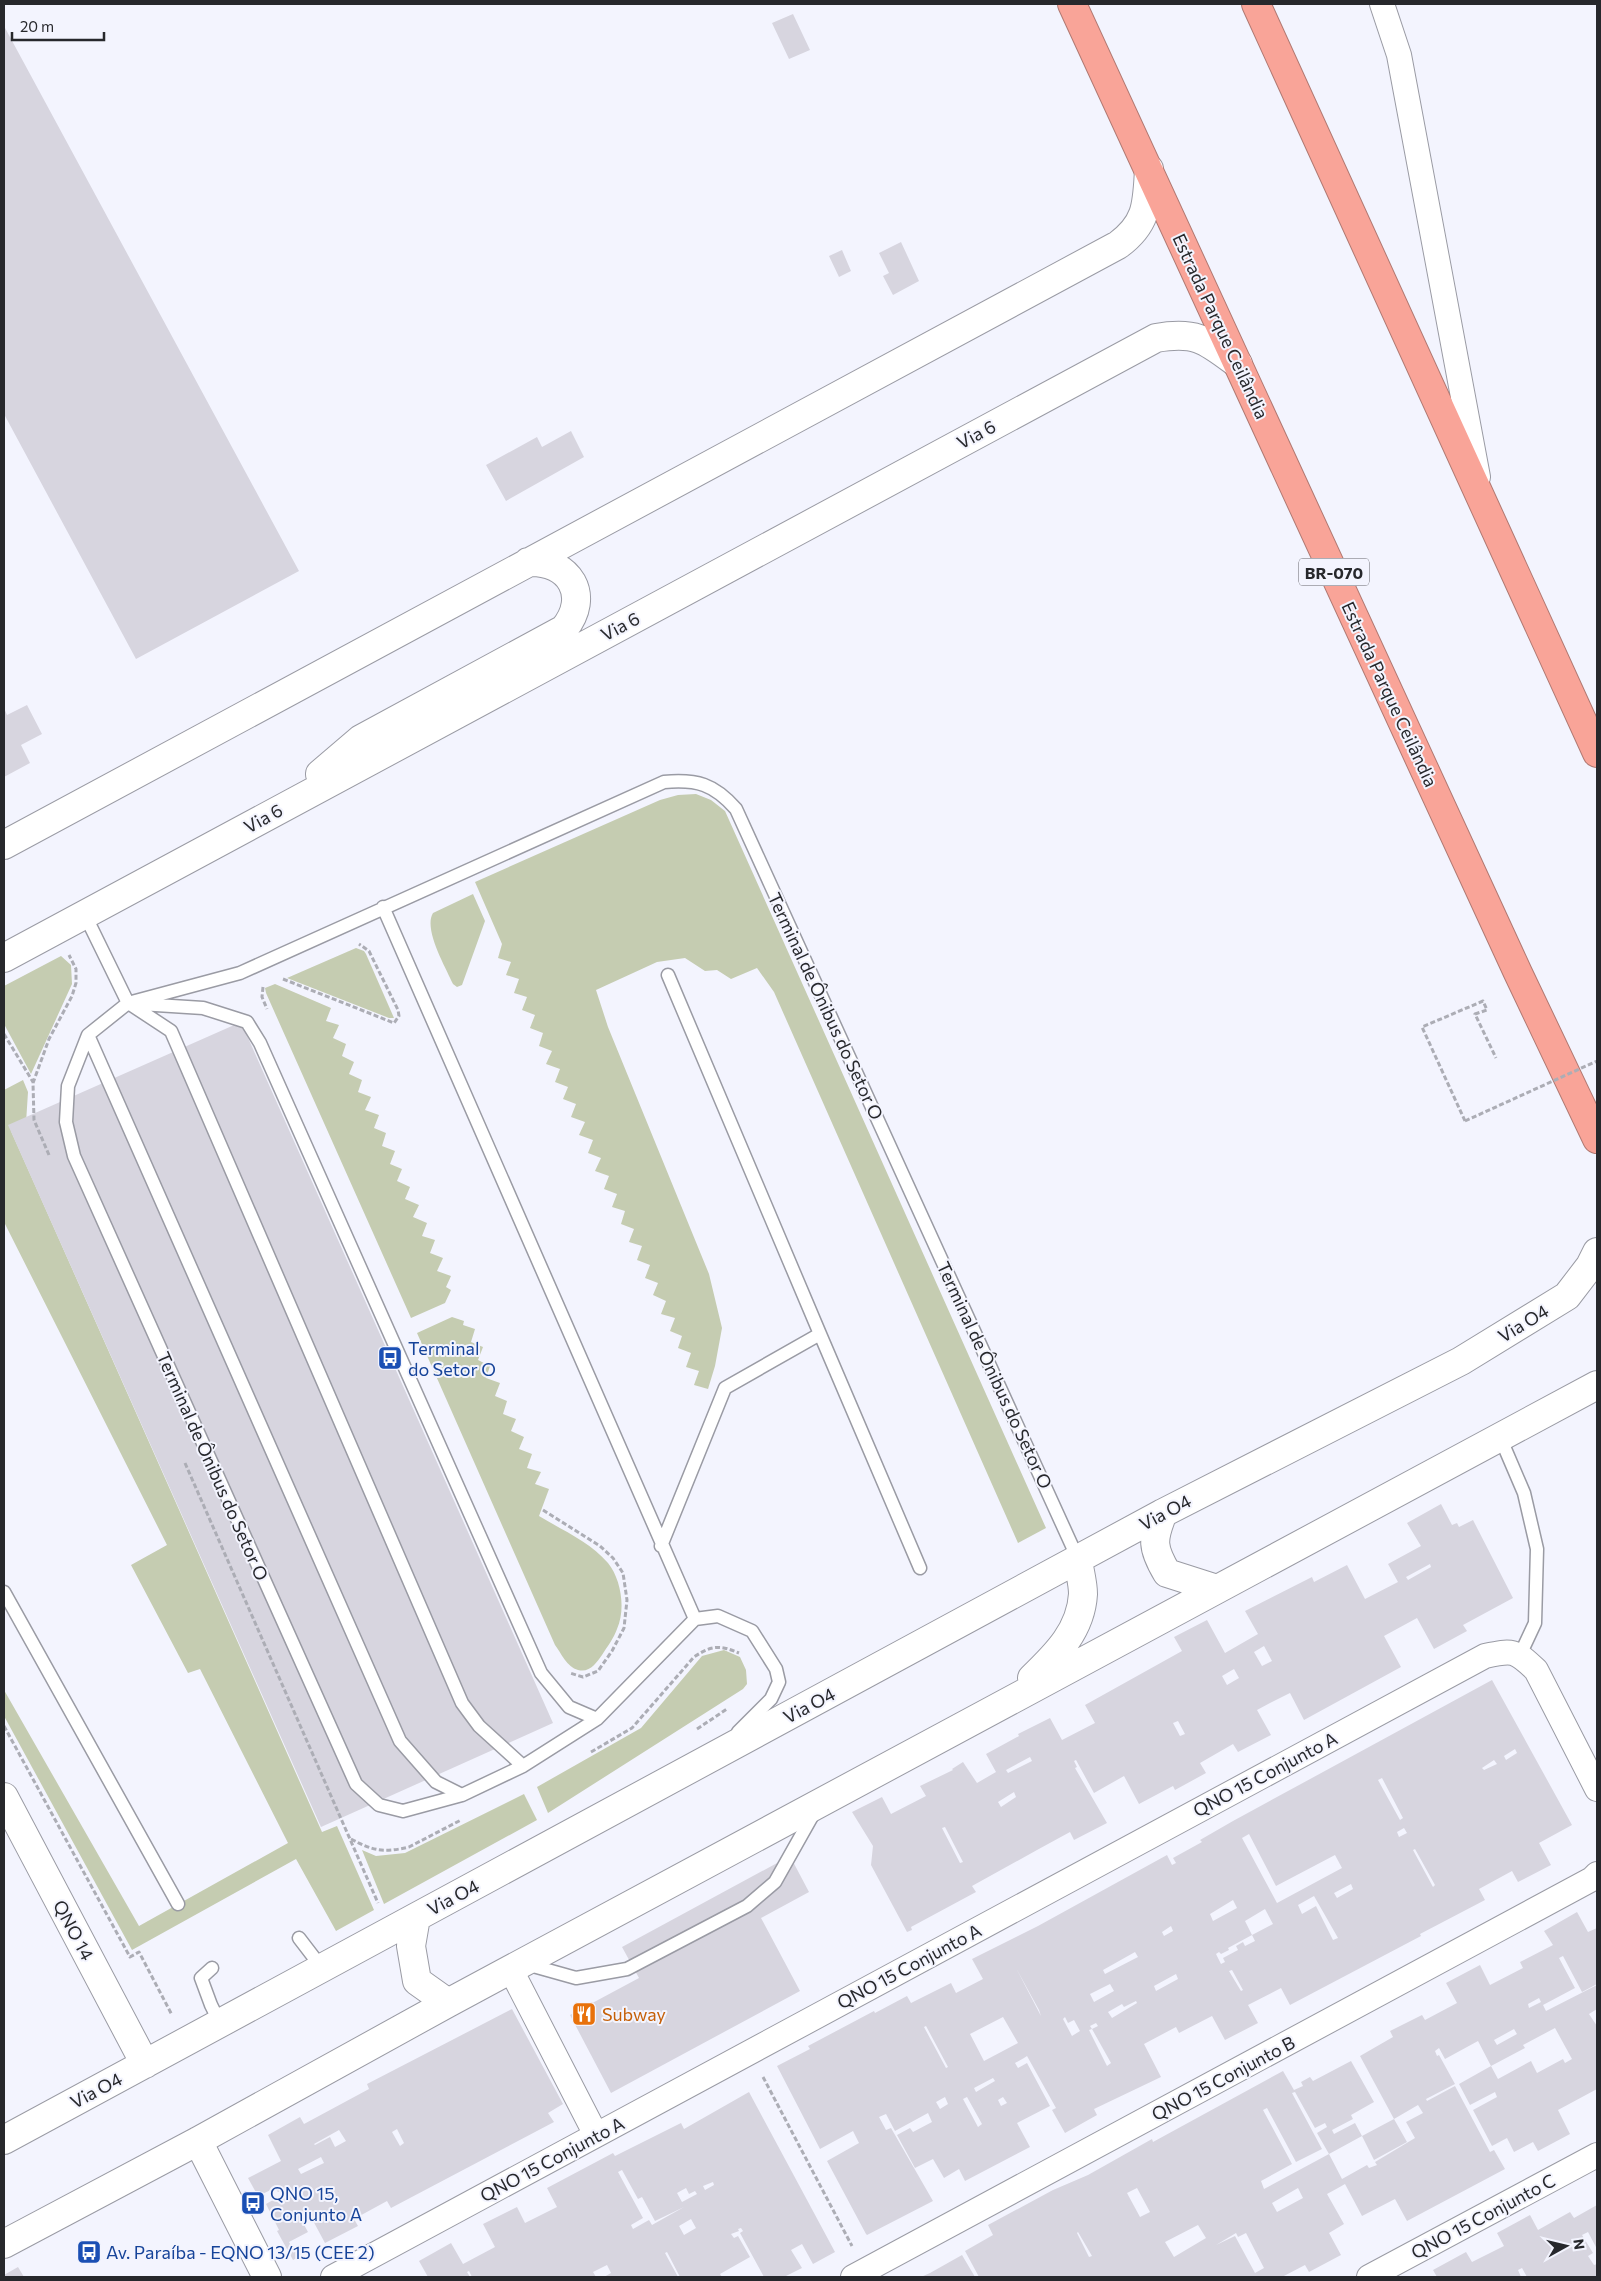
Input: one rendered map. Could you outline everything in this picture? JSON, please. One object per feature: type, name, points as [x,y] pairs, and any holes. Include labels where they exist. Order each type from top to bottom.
[{"type":"highway","name":"Estrada Parque Ceilândia","points":[[1072,4],[1518,973],[1597,1139]]},
{"type":"highway","points":[[1256,4],[1597,754]]},
{"type":"main road","points":[[4,845],[1118,244],[1131,235],[1140,223],[1147,197],[1149,168]]},
{"type":"main road","name":"Via 6","points":[[4,958],[1156,338],[1190,334],[1214,346],[1238,364]]},
{"type":"main road","points":[[281,808],[361,739],[564,629],[571,620],[575,610],[575,589],[570,578],[552,564],[528,562]]},
{"type":"main road","name":"Via O4","points":[[4,2140],[1162,1513],[1461,1361],[1567,1296],[1590,1266],[1597,1252]]},
{"type":"main road","points":[[4,2244],[198,2141],[448,2003],[1010,1700],[1597,1386]]},
{"type":"main road","points":[[1162,1513],[1155,1533],[1156,1548],[1157,1556],[1167,1573],[1217,1589]]},
{"type":"main road","points":[[1010,1700],[1058,1653],[1077,1624],[1083,1593],[1078,1559]]},
{"type":"main road","name":"QNO 14","points":[[4,1797],[145,2064]]},
{"type":"main road","points":[[416,1917],[411,1946],[417,1981],[448,2003]]},
{"type":"main road","points":[[198,2141],[245,2237],[267,2277]]},
{"type":"street","points":[[1382,4],[1399,55],[1418,148],[1482,498]]},
{"type":"street","name":"QNO 15 Conjunto A","points":[[333,2277],[1485,1656],[1507,1652],[1520,1655]]},
{"type":"street","points":[[1520,1655],[1536,1670],[1597,1790]]},
{"type":"street","name":"QNO 15 Conjunto B","points":[[859,2274],[1595,1877]]},
{"type":"street","points":[[517,1966],[596,2135]]},
{"type":"street","name":"QNO 15 Conjunto C","points":[[1369,2277],[1597,2155]]},
{"type":"lane","name":"Terminal de Ônibus do Setor O","points":[[695,1620],[597,1719],[523,1766],[462,1795],[403,1811],[379,1805],[356,1784],[74,1156],[66,1122],[68,1086],[88,1034],[128,1003],[240,973],[664,782],[682,780],[705,784],[724,794],[736,809],[1078,1559]]},
{"type":"lane","points":[[383,907],[695,1620],[718,1616],[752,1631],[776,1668],[779,1682],[772,1699],[715,1755]]},
{"type":"lane","points":[[85,915],[128,1003],[171,1031],[462,1703],[479,1726],[523,1766]]},
{"type":"lane","points":[[668,975],[920,1568]]},
{"type":"lane","points":[[128,1003],[203,1008],[247,1022],[264,1052],[541,1673],[569,1707],[597,1719]]},
{"type":"lane","points":[[88,1034],[400,1741],[436,1782],[462,1795]]},
{"type":"lane","points":[[661,1546],[725,1388],[820,1334]]},
{"type":"lane","points":[[1500,1437],[1524,1493],[1537,1549],[1535,1622],[1520,1655]]},
{"type":"lane","points":[[4,1592],[178,1904]]},
{"type":"lane","points":[[517,1966],[576,1978],[627,1969],[747,1906],[776,1882],[818,1805]]},
{"type":"lane","points":[[298,1938],[322,1968]]},
{"type":"lane","points":[[212,1968],[201,1978],[220,2023]]},
{"type":"path","points":[[288,973],[279,977],[394,1023],[400,1016],[398,1010],[369,951],[362,944],[351,944]]},
{"type":"path","points":[[4,1034],[33,1083],[49,1039],[72,996],[76,983],[76,969],[66,949]]},
{"type":"path","points":[[264,984],[261,991],[262,997],[270,1015]]},
{"type":"path","points":[[1496,1058],[1475,1014],[1487,1010],[1483,1001],[1422,1027],[1444,1071],[1465,1121],[1597,1061]]},
{"type":"path","points":[[543,1510],[600,1546],[613,1558],[623,1574],[627,1600],[624,1628],[598,1671],[583,1677],[569,1672],[564,1666]]},
{"type":"path","points":[[587,1754],[632,1728],[694,1657],[706,1649],[723,1646],[739,1653],[745,1659]]},
{"type":"path","points":[[689,1734],[730,1707]]},
{"type":"path","points":[[380,1908],[351,1840],[376,1851],[399,1850],[409,1847],[468,1817]]},
{"type":"path","points":[[750,2052],[859,2274]]},
{"type":"green space","points":[[696,794],[711,800],[725,811],[1046,1528],[1018,1543],[774,992],[757,968],[731,979],[717,970],[705,971],[685,958],[657,962],[596,990],[608,1027],[709,1274],[722,1328],[715,1366],[708,1389],[694,1385],[699,1371],[686,1367],[691,1353],[678,1348],[682,1336],[670,1331],[675,1318],[661,1314],[666,1301],[653,1295],[658,1283],[645,1278],[650,1265],[637,1260],[642,1246],[629,1242],[634,1229],[621,1224],[625,1211],[612,1207],[617,1194],[604,1189],[609,1176],[595,1171],[601,1158],[588,1153],[593,1140],[579,1135],[585,1122],[571,1117],[576,1104],[563,1099],[568,1087],[555,1082],[560,1069],[546,1064],[552,1051],[539,1046],[543,1033],[530,1028],[535,1015],[522,1010],[527,997],[514,993],[519,979],[506,975],[511,962],[498,958],[502,944],[475,882],[660,800],[678,795]]},
{"type":"green space","points":[[473,894],[485,921],[462,985],[457,987],[453,984],[433,938],[431,920],[433,913]]},
{"type":"green space","points":[[356,948],[364,951],[366,954],[394,1018],[389,1018],[287,978]]},
{"type":"green space","points":[[61,956],[71,965],[72,984],[31,1074],[4,1024],[4,986]]},
{"type":"green space","points":[[275,984],[331,1008],[326,1021],[339,1025],[333,1038],[346,1044],[342,1056],[354,1062],[349,1074],[362,1080],[358,1092],[371,1097],[365,1110],[379,1115],[374,1128],[386,1133],[382,1146],[395,1151],[390,1164],[402,1169],[397,1181],[410,1187],[405,1199],[419,1205],[413,1217],[427,1223],[422,1236],[435,1240],[430,1253],[443,1258],[437,1271],[451,1276],[446,1287],[451,1290],[445,1303],[411,1318],[266,993],[265,988]]},
{"type":"green space","points":[[23,1080],[28,1092],[26,1123],[11,1131],[322,1832],[337,1826],[374,1910],[336,1931],[296,1859],[132,1950],[4,1716],[4,1690],[139,1926],[288,1843],[200,1669],[188,1673],[131,1565],[167,1545],[4,1222],[4,1090]]},
{"type":"green space","points":[[452,1317],[464,1321],[463,1325],[475,1329],[471,1342],[483,1347],[478,1360],[490,1366],[486,1378],[500,1383],[495,1396],[507,1401],[503,1414],[516,1419],[511,1431],[524,1437],[519,1449],[532,1454],[527,1468],[541,1472],[535,1484],[549,1489],[539,1516],[593,1549],[608,1563],[616,1577],[622,1604],[620,1621],[614,1636],[602,1655],[589,1669],[582,1671],[571,1666],[555,1645],[417,1333]]},
{"type":"green space","points":[[724,1650],[740,1657],[746,1670],[747,1684],[743,1689],[548,1813],[537,1787],[641,1728],[702,1656]]},
{"type":"green space","points":[[524,1794],[537,1820],[384,1904],[362,1850],[376,1856],[405,1853]]},
{"type":"building","points":[[793,14],[810,50],[789,59],[772,23]]},
{"type":"building","points":[[4,26],[299,571],[136,659],[4,414]]},
{"type":"building","points":[[901,242],[919,281],[893,295],[883,276],[889,273],[879,253]]},
{"type":"building","points":[[842,250],[851,271],[839,277],[829,256]]},
{"type":"building","points":[[571,431],[584,457],[506,501],[486,465],[537,437],[542,447]]},
{"type":"building","points":[[27,705],[42,734],[21,745],[30,763],[4,777],[4,708],[7,715]]},
{"type":"building","points":[[241,1022],[553,1723],[321,1827],[8,1125]]},
{"type":"building","points":[[1441,1504],[1452,1525],[1457,1523],[1459,1527],[1473,1520],[1513,1598],[1463,1625],[1467,1631],[1434,1649],[1417,1618],[1384,1636],[1401,1667],[1304,1720],[1290,1693],[1270,1703],[1257,1710],[1271,1735],[1238,1752],[1233,1744],[1200,1763],[1206,1773],[1175,1790],[1173,1786],[1139,1804],[1124,1776],[1094,1793],[1076,1760],[1074,1761],[1077,1767],[1075,1768],[1107,1823],[1074,1840],[1070,1832],[972,1886],[976,1892],[911,1927],[912,1930],[907,1932],[871,1865],[873,1846],[852,1812],[882,1797],[891,1814],[926,1796],[920,1786],[953,1770],[963,1762],[977,1783],[996,1772],[986,1754],[1019,1736],[1018,1734],[1050,1718],[1062,1740],[1095,1723],[1085,1705],[1182,1651],[1174,1637],[1207,1620],[1225,1653],[1258,1634],[1245,1611],[1312,1577],[1314,1582],[1347,1565],[1365,1599],[1398,1582],[1388,1564],[1421,1546],[1407,1523]],"holes":[[[1430,1564],[1431,1567],[1408,1580],[1406,1577]],[[1264,1646],[1272,1661],[1262,1666],[1254,1652]],[[1234,1669],[1239,1678],[1227,1685],[1222,1676]],[[1178,1721],[1185,1734],[1180,1736],[1173,1723]],[[1030,1757],[1032,1761],[1008,1773],[1006,1770]],[[1014,1792],[1016,1797],[1001,1807],[998,1802]],[[945,1827],[963,1862],[960,1863],[942,1828]]]},
{"type":"building","points":[[1492,1680],[1572,1825],[1539,1843],[1551,1865],[1518,1882],[1512,1871],[1479,1889],[1485,1900],[1290,2005],[1281,1988],[1248,2005],[1258,2023],[1225,2040],[1212,2016],[1179,2033],[1176,2027],[1144,2044],[1161,2077],[1094,2109],[1097,2115],[1065,2133],[1052,2110],[1056,2108],[1027,2056],[1015,2063],[1018,2068],[1027,2063],[1050,2106],[1017,2123],[1030,2147],[965,2181],[959,2169],[944,2178],[933,2159],[915,2168],[897,2135],[910,2128],[913,2132],[932,2122],[928,2113],[895,2131],[886,2114],[879,2117],[886,2130],[891,2128],[933,2201],[867,2235],[827,2161],[859,2143],[853,2131],[820,2149],[777,2066],[810,2049],[808,2046],[907,1996],[911,2003],[951,1983],[956,1993],[983,1979],[972,1959],[1038,1926],[1167,1855],[1172,1865],[1176,1863],[1173,1858],[1202,1842],[1200,1840]],"holes":[[[1515,1749],[1517,1753],[1506,1760],[1504,1756]],[[1494,1760],[1497,1764],[1484,1770],[1482,1768]],[[1382,1778],[1403,1818],[1400,1820],[1378,1780]],[[1404,1828],[1407,1833],[1399,1837],[1397,1832]],[[1249,1834],[1276,1886],[1335,1855],[1342,1868],[1277,1903],[1242,1838]],[[1415,1849],[1435,1885],[1433,1887],[1413,1850]],[[1351,1884],[1353,1889],[1337,1898],[1334,1893]],[[1314,1896],[1338,1938],[1333,1940],[1316,1906],[1302,1914],[1298,1905]],[[1233,1900],[1237,1908],[1213,1921],[1210,1914]],[[1265,1909],[1273,1924],[1252,1935],[1245,1921]],[[1171,1926],[1173,1931],[1164,1936],[1162,1932]],[[1252,1935],[1255,1941],[1245,1946],[1243,1942],[1236,1946],[1238,1950],[1223,1958],[1225,1962],[1221,1964],[1216,1954],[1229,1950],[1228,1948]],[[1135,1952],[1138,1957],[1105,1974],[1103,1970]],[[1016,1968],[1039,2010],[1041,2016]],[[1232,1970],[1243,1990],[1241,1991],[1229,1971]],[[1176,1974],[1178,1979],[1156,1991],[1154,1986]],[[1110,1984],[1114,1991],[1094,2002],[1090,1994]],[[1136,2001],[1137,2003],[1112,2018],[1108,2012],[1122,2004],[1124,2007]],[[1003,2017],[1018,2043],[984,2061],[970,2034]],[[1065,2017],[1068,2023],[1074,2020],[1080,2031],[1072,2036],[1063,2019]],[[1096,2023],[1098,2026],[1092,2029],[1090,2026]],[[926,2026],[948,2067],[946,2068],[924,2027]],[[1092,2029],[1111,2063],[1107,2066],[1089,2030]],[[993,2078],[995,2081],[976,2092],[974,2088]],[[945,2097],[948,2104],[940,2109],[936,2102]],[[967,2097],[982,2124],[978,2127],[963,2099]],[[1003,2097],[1007,2103],[1001,2106],[998,2100]]]},
{"type":"building","points":[[790,1856],[809,1892],[761,1918],[800,1991],[611,2093],[570,2015],[639,1978],[622,1947]]},
{"type":"building","points":[[1577,1912],[1588,1932],[1597,1928],[1597,1984],[1582,1992],[1563,1956],[1559,1958],[1575,1988],[1543,2005],[1546,2011],[1597,1985],[1597,2009],[1589,2014],[1597,2026],[1597,2089],[1558,2110],[1570,2134],[1538,2151],[1533,2142],[1514,2152],[1507,2138],[1492,2146],[1473,2110],[1497,2097],[1495,2092],[1470,2105],[1459,2084],[1491,2066],[1478,2041],[1445,2059],[1439,2048],[1435,2051],[1437,2056],[1439,2055],[1455,2084],[1426,2099],[1427,2101],[1455,2086],[1490,2152],[1494,2150],[1505,2169],[1407,2221],[1395,2199],[1362,2216],[1345,2184],[1327,2194],[1344,2224],[1329,2233],[1341,2255],[1309,2272],[1305,2265],[1282,2277],[979,2277],[965,2251],[993,2235],[988,2225],[1053,2190],[1088,2175],[1152,2139],[1153,2142],[1283,2071],[1294,2090],[1303,2086],[1301,2082],[1310,2077],[1313,2081],[1351,2061],[1374,2102],[1351,2115],[1353,2119],[1332,2130],[1334,2134],[1355,2123],[1362,2136],[1329,2154],[1342,2179],[1367,2165],[1369,2168],[1377,2165],[1375,2162],[1415,2138],[1406,2122],[1423,2113],[1418,2105],[1394,2119],[1360,2056],[1393,2037],[1390,2031],[1422,2015],[1425,2020],[1457,2003],[1446,1983],[1480,1965],[1490,1985],[1523,1968],[1520,1962],[1553,1945],[1544,1931]],"holes":[[[1539,1998],[1541,2002],[1529,2008],[1528,2004]],[[1555,2028],[1572,2059],[1565,2063],[1563,2059],[1537,2073],[1531,2061],[1498,2079],[1491,2066],[1525,2048],[1523,2045]],[[1514,2029],[1517,2034],[1497,2045],[1494,2040]],[[1295,2092],[1315,2128],[1325,2123],[1327,2127],[1317,2133],[1329,2154],[1264,2189],[1261,2181],[1292,2164],[1263,2110],[1267,2108],[1296,2162],[1322,2149],[1292,2093]],[[1137,2188],[1150,2212],[1140,2217],[1127,2193]],[[1298,2188],[1303,2198],[1277,2212],[1272,2203]],[[1198,2225],[1206,2238],[1174,2257],[1165,2242]],[[1078,2232],[1092,2256],[1089,2257],[1077,2233]],[[1236,2233],[1238,2237],[1246,2233],[1264,2268],[1255,2273],[1235,2236],[1216,2245]]]},
{"type":"building","points":[[512,2009],[563,2104],[548,2113],[554,2122],[391,2208],[387,2201],[354,2219],[358,2226],[325,2243],[311,2217],[302,2221],[308,2232],[289,2242],[293,2249],[301,2245],[306,2253],[293,2260],[277,2231],[279,2230],[266,2204],[287,2192],[285,2188],[278,2192],[275,2188],[258,2196],[248,2178],[281,2161],[268,2135],[300,2117],[304,2124],[369,2089],[367,2084]],"holes":[[[397,2129],[404,2143],[400,2146],[392,2132]],[[339,2130],[346,2141],[335,2147],[330,2137],[314,2144]],[[321,2157],[324,2163],[301,2174],[298,2169]]]},
{"type":"building","points":[[749,2092],[835,2252],[813,2264],[802,2244],[791,2250],[802,2268],[784,2277],[764,2277],[740,2233],[743,2231],[741,2228],[738,2229],[739,2231],[731,2234],[734,2238],[738,2236],[750,2257],[720,2274],[722,2277],[680,2277],[667,2252],[665,2253],[678,2277],[604,2277],[611,2273],[607,2265],[593,2272],[596,2277],[472,2277],[469,2271],[467,2272],[470,2277],[428,2277],[419,2261],[451,2243],[463,2264],[495,2247],[483,2224],[517,2207],[525,2223],[557,2207],[547,2188],[613,2153],[615,2156],[681,2123],[684,2129]],"holes":[[[622,2170],[638,2199],[642,2197],[655,2221],[684,2207],[652,2225],[649,2220],[633,2229],[631,2225],[643,2218],[618,2172]],[[713,2182],[714,2185],[705,2190],[703,2186]],[[686,2188],[689,2194],[695,2191],[697,2194],[682,2202],[677,2193]],[[691,2219],[696,2228],[684,2235],[679,2226]]]},
{"type":"building","points":[[1394,2119],[1407,2142],[1374,2160],[1362,2136]]},
{"type":"building","points":[[261,2201],[265,2209],[259,2212],[255,2204]]},
{"type":"building","points":[[1597,2205],[1597,2249],[1588,2232],[1582,2235],[1593,2253],[1588,2256],[1594,2265],[1597,2264],[1597,2277],[1527,2277],[1522,2268],[1518,2270],[1521,2277],[1437,2277],[1433,2270],[1466,2252],[1472,2262],[1504,2246],[1497,2233],[1530,2215],[1538,2230],[1570,2212],[1574,2218]]},
{"type":"building","points":[[962,2255],[975,2277],[921,2277],[930,2273]]},
{"type":"building","points":[[18,2267],[24,2277],[4,2277],[4,2275]]},
{"type":"place","name":"Terminal do Setor O","points":[[390,1358]]},
{"type":"place","name":"Subway","points":[[584,2014]]},
{"type":"place","name":"QNO 15, Conjunto A","points":[[253,2203]]},
{"type":"place","name":"Av. Paraíba - EQNO 13/15 (CEE 2)","points":[[89,2252]]}]
